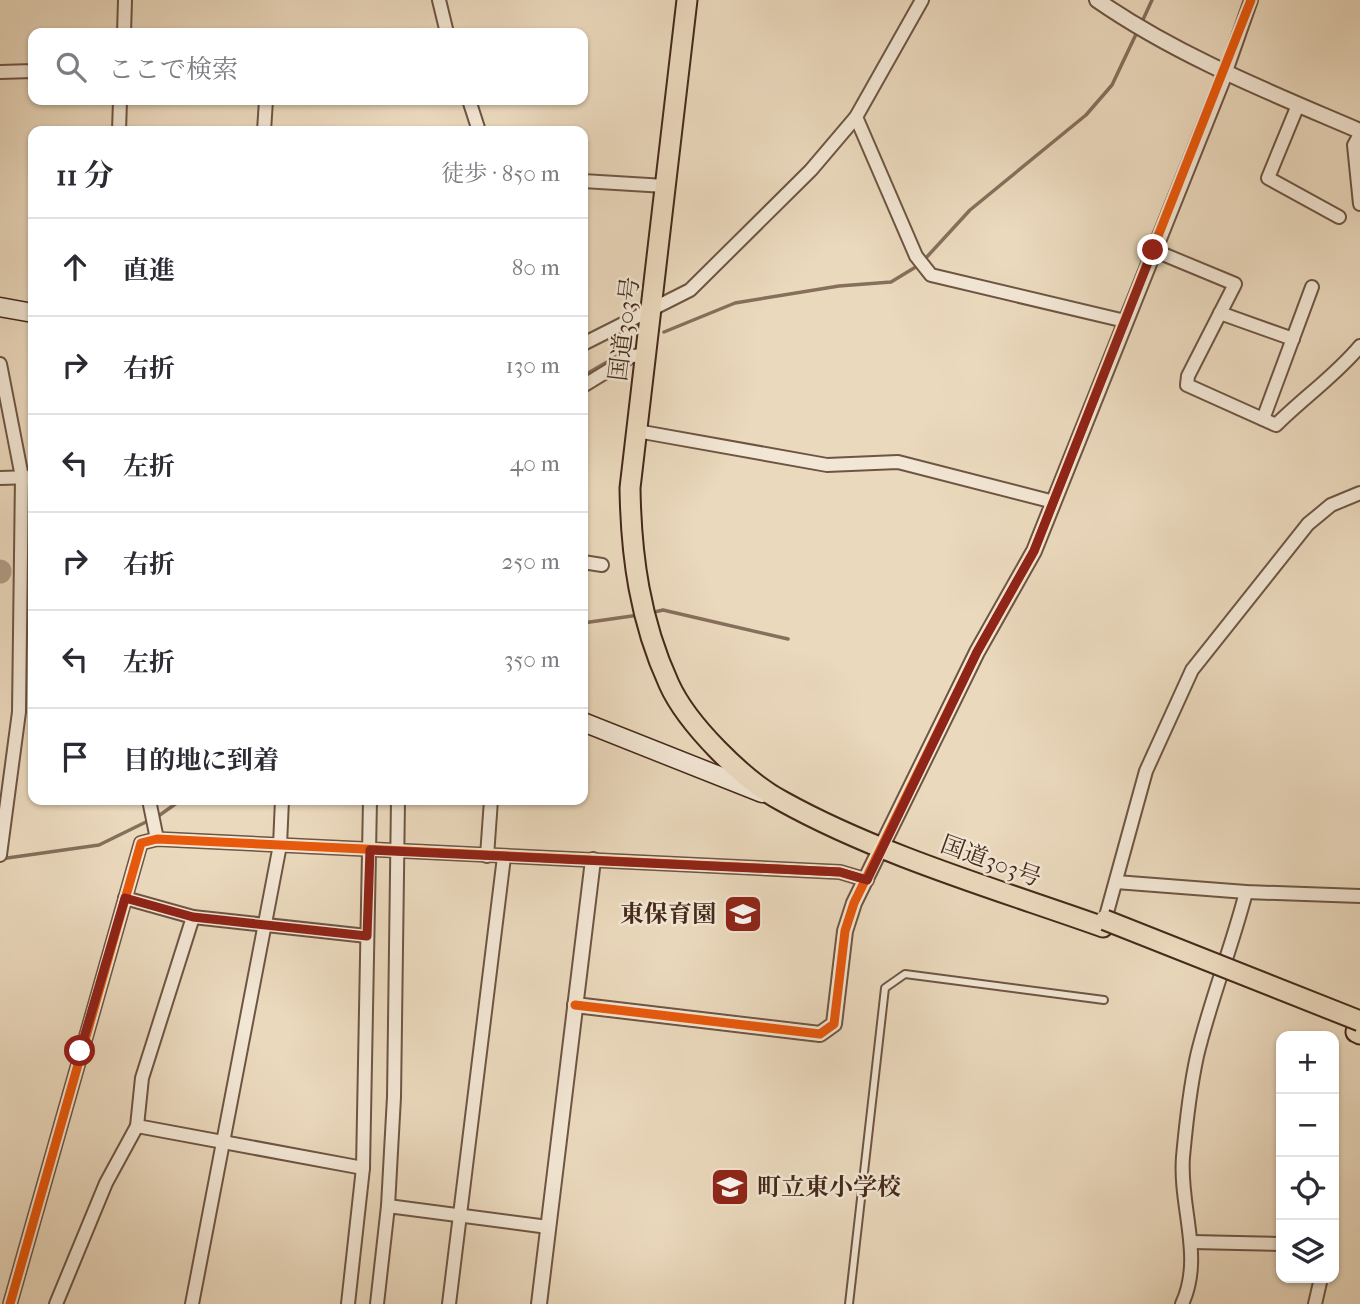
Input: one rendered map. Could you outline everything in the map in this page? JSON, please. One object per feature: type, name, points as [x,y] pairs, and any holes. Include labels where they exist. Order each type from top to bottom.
[{"type":"highway","name":"国道303号","points":[[687,0],[630,488],[631,547],[639,600],[669,684],[682,706],[742,773],[780,801],[1360,1021]]},
{"type":"highway","name":"国道303号","points":[[661,661],[714,730],[750,764],[786,790],[886,841]]},
{"type":"highway","name":"国道303号","points":[[1104,923],[1360,1034]]},
{"type":"main road","points":[[0,307],[28,312]]},
{"type":"main road","points":[[588,724],[780,801]]},
{"type":"street","points":[[124,28],[125,0]]},
{"type":"street","points":[[439,0],[446,28]]},
{"type":"street","points":[[588,341],[652,307],[669,303],[690,290],[811,170],[856,117],[922,0]]},
{"type":"street","points":[[1097,0],[1135,27],[1225,74],[1360,132],[1354,145],[1360,204]]},
{"type":"street","points":[[575,1005],[820,1034],[834,1024],[845,931],[854,903],[977,652],[1034,551],[1225,74],[1251,0]]},
{"type":"street","points":[[0,72],[28,71]]},
{"type":"street","points":[[119,126],[120,105]]},
{"type":"street","points":[[264,126],[265,105]]},
{"type":"street","points":[[470,105],[477,126]]},
{"type":"street","points":[[1298,105],[1268,178],[1339,217]]},
{"type":"street","points":[[856,117],[916,256],[931,275],[1125,321]]},
{"type":"street","points":[[588,181],[665,186]]},
{"type":"street","points":[[1153,250],[1234,284],[1188,376],[1187,384],[1262,419],[1276,425],[1308,392],[1345,364],[1360,346]]},
{"type":"street","points":[[1262,419],[1312,287]]},
{"type":"street","points":[[1220,313],[1293,339]]},
{"type":"street","points":[[588,383],[632,356],[646,355]]},
{"type":"street","points":[[0,364],[24,477],[19,712],[0,854]]},
{"type":"street","points":[[637,431],[827,465],[898,462],[1054,502]]},
{"type":"street","points":[[0,478],[24,477]]},
{"type":"street","points":[[1104,923],[1146,771],[1192,670],[1308,524],[1331,505],[1360,493]]},
{"type":"street","points":[[588,563],[602,565]]},
{"type":"street","points":[[19,712],[28,712]]},
{"type":"street","points":[[150,805],[155,833]]},
{"type":"street","points":[[192,1304],[280,845],[282,805]]},
{"type":"street","points":[[348,1304],[363,1168],[370,805]]},
{"type":"street","points":[[377,1304],[388,1206],[394,1097],[398,805]]},
{"type":"street","points":[[487,856],[491,805]]},
{"type":"street","points":[[10,1304],[141,843],[155,833],[280,845],[840,872],[867,880]]},
{"type":"street","points":[[449,1304],[504,857]]},
{"type":"street","points":[[540,1304],[593,860]]},
{"type":"street","points":[[1116,882],[1246,892],[1360,896]]},
{"type":"street","points":[[1182,1304],[1191,1283],[1192,1242],[1183,1198],[1183,1158],[1197,1058],[1246,892]]},
{"type":"street","points":[[125,898],[193,917],[367,936]]},
{"type":"street","points":[[56,1304],[106,1183],[137,1126],[142,1078],[193,917]]},
{"type":"street","points":[[137,1126],[363,1168]]},
{"type":"street","points":[[388,1206],[548,1227]]},
{"type":"street","points":[[1192,1242],[1276,1244]]},
{"type":"street","points":[[1315,1304],[1320,1283]]},
{"type":"lane","points":[[849,1304],[886,988],[905,974],[1104,1000]]},
{"type":"waterway","points":[[1141,24],[1152,0]]},
{"type":"waterway","points":[[924,260],[970,210],[1086,115],[1112,85],[1138,30]]},
{"type":"waterway","points":[[664,332],[735,303],[839,286],[891,282],[919,265]]},
{"type":"waterway","points":[[588,373],[629,349]]},
{"type":"waterway","points":[[650,613],[663,610],[788,639]]},
{"type":"waterway","points":[[588,622],[639,615]]},
{"type":"waterway","points":[[157,817],[174,805]]},
{"type":"waterway","points":[[0,859],[99,845],[150,820]]},
{"type":"cycle path","points":[[575,1005],[820,1034],[834,1024],[845,931],[854,903],[977,652],[1034,551],[1251,0]]},
{"type":"cycle path","points":[[10,1304],[141,843],[157,839],[840,872],[867,880]]},
{"type":"place","name":"東保育園","points":[[743,914]]},
{"type":"place","name":"町立東小学校","points":[[730,1187]]},
{"type":"route","points":[[80,1051],[125,898],[193,917],[341,931],[367,936],[370,850],[840,872],[867,880],[977,652],[1034,551],[1153,250]]}]
